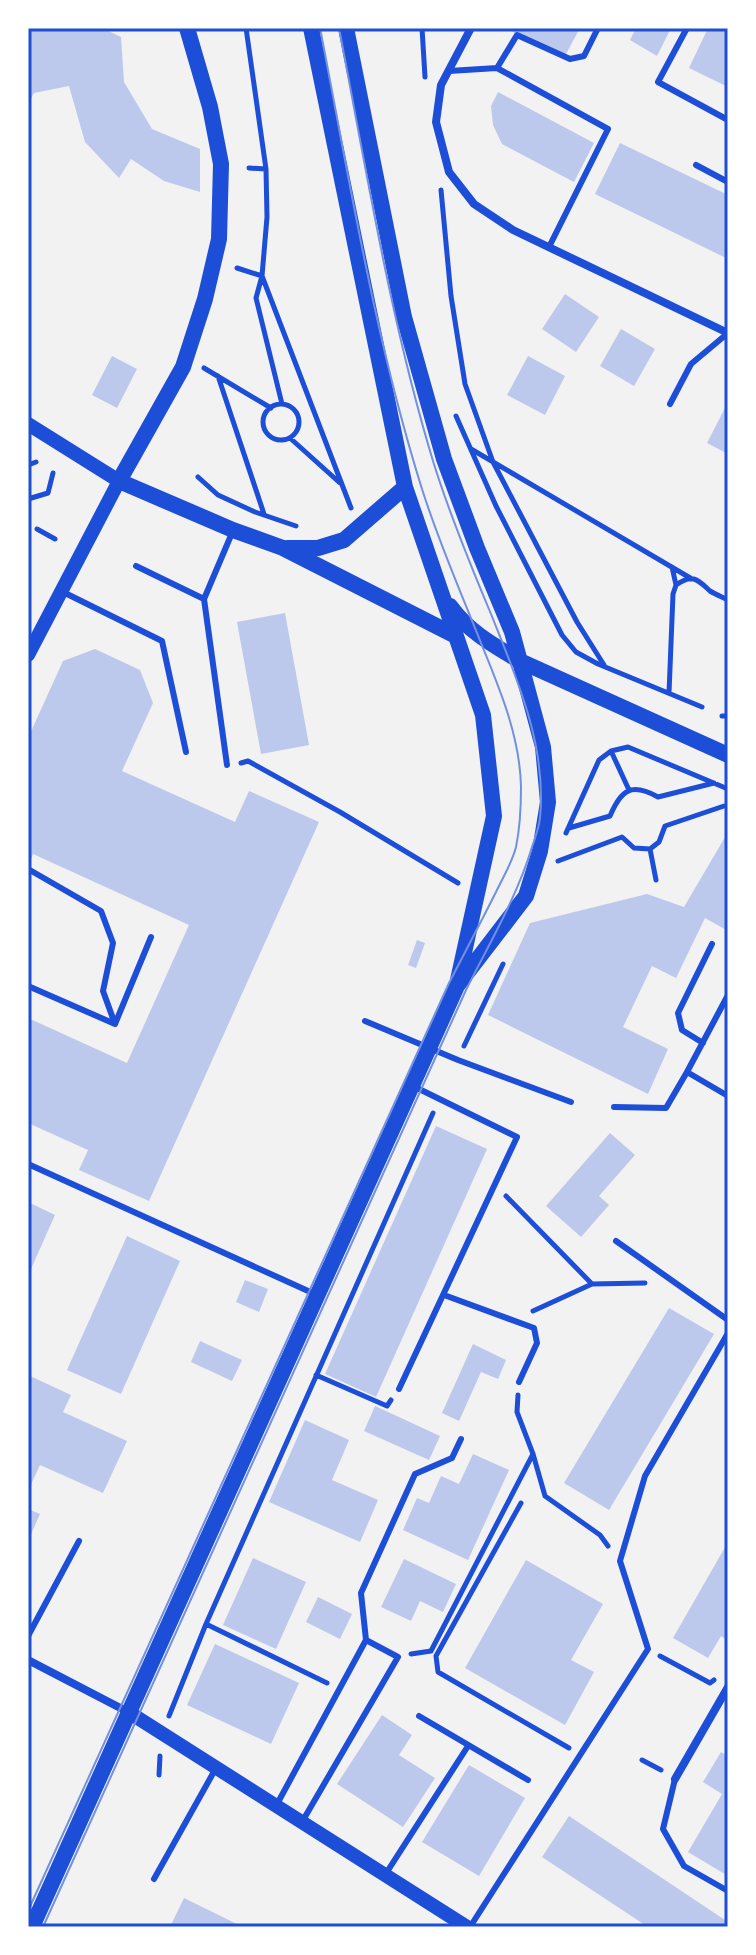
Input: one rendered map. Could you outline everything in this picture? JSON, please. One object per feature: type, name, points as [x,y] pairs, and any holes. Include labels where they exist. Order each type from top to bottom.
[{"type":"main road","points":[[187,28],[210,107],[221,164],[219,239],[205,299],[183,367],[119,481],[283,548],[456,636]]},
{"type":"main road","points":[[311,28],[405,487],[483,715],[494,816],[457,986]]},
{"type":"main road","points":[[32,1927],[428,1047],[457,986],[526,896],[540,851],[548,802],[543,747],[512,632],[444,459],[404,317],[346,28]]},
{"type":"main road","points":[[283,548],[318,548],[344,540],[405,487]]},
{"type":"main road","points":[[441,594],[463,624],[520,661],[728,755]]},
{"type":"street","points":[[471,28],[441,85],[436,122],[449,172],[474,204],[513,230],[728,333]]},
{"type":"street","points":[[28,424],[119,481],[28,655]]},
{"type":"street","points":[[28,1660],[130,1713],[469,1927]]},
{"type":"street","points":[[675,1779],[728,1687]]},
{"type":"lane","points":[[497,68],[517,35],[570,59],[584,56],[598,28]]},
{"type":"lane","points":[[687,28],[658,82],[728,120]]},
{"type":"lane","points":[[449,71],[497,68],[608,129],[549,247]]},
{"type":"lane","points":[[696,165],[728,182]]},
{"type":"lane","points":[[670,404],[691,364],[728,333]]},
{"type":"lane","points":[[227,765],[204,599],[233,530]]},
{"type":"lane","points":[[136,566],[204,599]]},
{"type":"lane","points":[[61,591],[162,641],[186,752]]},
{"type":"lane","points":[[28,869],[101,911],[113,943],[103,991],[115,1024]]},
{"type":"lane","points":[[115,1024],[151,937]]},
{"type":"lane","points":[[703,1043],[682,1030],[678,1013],[712,944]]},
{"type":"lane","points":[[28,986],[115,1024]]},
{"type":"lane","points":[[614,1107],[666,1108],[728,995]]},
{"type":"lane","points":[[365,1021],[571,1102]]},
{"type":"lane","points":[[687,1072],[728,1096]]},
{"type":"lane","points":[[399,1389],[517,1137],[411,1085]]},
{"type":"lane","points":[[28,1164],[317,1295]]},
{"type":"lane","points":[[616,1241],[728,1320]]},
{"type":"lane","points":[[444,1295],[534,1328],[537,1343],[519,1382]]},
{"type":"lane","points":[[469,1927],[648,1649],[620,1561],[645,1476],[728,1333]]},
{"type":"lane","points":[[276,1806],[366,1640],[361,1593],[415,1474],[452,1458],[461,1439]]},
{"type":"lane","points":[[28,1636],[79,1541]]},
{"type":"lane","points":[[302,1822],[398,1657],[366,1640]]},
{"type":"lane","points":[[419,1716],[528,1780]]},
{"type":"lane","points":[[385,1875],[468,1746]]},
{"type":"lane","points":[[154,1879],[216,1768]]},
{"type":"lane","points":[[675,1779],[663,1829],[684,1866],[728,1891]]},
{"type":"path","points":[[246,28],[266,169],[267,217],[262,276],[256,298],[282,404]]},
{"type":"path","points":[[249,168],[266,169]]},
{"type":"path","points":[[441,187],[451,296],[465,384],[493,462],[577,622],[604,666]]},
{"type":"path","points":[[237,268],[262,276]]},
{"type":"path","points":[[262,276],[354,516]]},
{"type":"path","points":[[203,368],[271,408]]},
{"type":"path","points":[[218,376],[265,515]]},
{"type":"path","points":[[282,404],[293,408],[299,418],[298,430],[290,438],[278,440],[268,434],[263,423],[271,408],[282,404]]},
{"type":"path","points":[[452,406],[496,506],[562,635],[576,652],[702,707]]},
{"type":"path","points":[[290,438],[343,486]]},
{"type":"path","points":[[471,448],[692,579],[703,582],[710,590],[728,600]]},
{"type":"path","points":[[28,465],[36,462]]},
{"type":"path","points":[[28,499],[48,493],[53,473]]},
{"type":"path","points":[[198,477],[218,495],[307,529]]},
{"type":"path","points":[[37,529],[55,539]]},
{"type":"path","points":[[669,693],[673,594],[676,585],[671,566]]},
{"type":"path","points":[[676,585],[692,579]]},
{"type":"path","points":[[563,840],[599,760],[611,751],[628,747],[728,789]]},
{"type":"path","points":[[611,751],[629,790]]},
{"type":"path","points":[[248,761],[459,884]]},
{"type":"path","points":[[568,828],[610,816],[617,800],[629,790],[644,789],[658,797],[714,783]]},
{"type":"path","points":[[557,851],[551,863],[622,837],[634,848],[650,849],[659,842],[665,826],[724,806]]},
{"type":"path","points":[[650,849],[656,880]]},
{"type":"path","points":[[458,1060],[508,953]]},
{"type":"path","points":[[159,1775],[161,1733],[206,1624],[439,1099]]},
{"type":"path","points":[[494,1185],[592,1284]]},
{"type":"path","points":[[514,1320],[592,1284],[674,1282]]},
{"type":"path","points":[[316,1375],[387,1406],[399,1389]]},
{"type":"path","points":[[519,1382],[517,1412],[545,1496],[600,1535],[620,1561]]},
{"type":"path","points":[[398,1657],[431,1651],[533,1454]]},
{"type":"path","points":[[521,1503],[436,1656],[438,1672],[581,1754]]},
{"type":"path","points":[[206,1624],[339,1689]]},
{"type":"path","points":[[648,1649],[710,1683],[719,1678]]},
{"type":"building","points":[[28,28],[102,28],[121,37],[124,82],[152,129],[200,149],[200,192],[164,181],[131,159],[119,178],[85,142],[69,86],[34,93],[28,104]]},
{"type":"building","points":[[508,28],[580,28],[566,54],[517,35]]},
{"type":"building","points":[[636,28],[671,28],[657,56],[630,40]]},
{"type":"building","points":[[708,28],[728,28],[728,87],[689,68]]},
{"type":"building","points":[[498,92],[594,143],[574,182],[502,144],[493,125],[491,106]]},
{"type":"building","points":[[620,143],[728,195],[728,259],[595,194]]},
{"type":"building","points":[[565,294],[599,317],[576,352],[542,329]]},
{"type":"building","points":[[621,329],[655,349],[634,386],[600,366]]},
{"type":"building","points":[[112,356],[137,369],[117,408],[92,395]]},
{"type":"building","points":[[528,356],[565,376],[545,415],[507,395]]},
{"type":"building","points":[[728,402],[728,454],[707,443]]},
{"type":"building","points":[[285,613],[309,745],[261,754],[237,622]]},
{"type":"building","points":[[95,649],[140,670],[153,703],[122,771],[235,822],[249,791],[319,822],[149,1201],[79,1170],[88,1150],[28,1123],[28,1018],[127,1063],[189,925],[33,854],[28,866],[28,738],[63,661]]},
{"type":"building","points":[[728,832],[728,931],[705,918],[676,978],[652,966],[623,1027],[668,1049],[648,1094],[488,1015],[530,923],[647,894],[684,907]]},
{"type":"building","points":[[417,940],[425,943],[416,968],[408,965]]},
{"type":"building","points":[[436,1126],[487,1149],[376,1397],[325,1374]]},
{"type":"building","points":[[610,1133],[635,1155],[599,1196],[609,1205],[581,1237],[546,1206]]},
{"type":"building","points":[[28,1202],[55,1215],[31,1269],[28,1268]]},
{"type":"building","points":[[127,1236],[180,1261],[121,1394],[67,1370]]},
{"type":"building","points":[[245,1280],[268,1289],[259,1312],[236,1302]]},
{"type":"building","points":[[669,1308],[714,1334],[609,1510],[564,1483]]},
{"type":"building","points":[[200,1341],[242,1360],[232,1381],[191,1362]]},
{"type":"building","points":[[473,1344],[506,1360],[498,1379],[481,1372],[459,1421],[442,1413]]},
{"type":"building","points":[[28,1375],[71,1395],[63,1412],[127,1441],[103,1493],[40,1465],[28,1491]]},
{"type":"building","points":[[375,1406],[440,1436],[429,1460],[364,1431]]},
{"type":"building","points":[[305,1420],[349,1440],[332,1480],[378,1500],[360,1542],[269,1502]]},
{"type":"building","points":[[473,1454],[509,1470],[468,1560],[403,1530],[417,1498],[429,1503],[441,1476],[459,1484]]},
{"type":"building","points":[[28,1509],[40,1514],[28,1541]]},
{"type":"building","points":[[728,1542],[728,1641],[721,1636],[708,1658],[673,1638]]},
{"type":"building","points":[[253,1558],[306,1582],[276,1649],[223,1625]]},
{"type":"building","points":[[404,1559],[456,1584],[443,1612],[420,1601],[411,1621],[381,1607]]},
{"type":"building","points":[[526,1560],[603,1604],[571,1660],[594,1672],[565,1725],[465,1668]]},
{"type":"building","points":[[318,1597],[352,1614],[340,1639],[306,1622]]},
{"type":"building","points":[[215,1644],[299,1683],[271,1744],[187,1705]]},
{"type":"building","points":[[382,1715],[412,1735],[399,1755],[435,1778],[403,1827],[337,1784]]},
{"type":"building","points":[[721,1752],[728,1756],[728,1876],[688,1852],[722,1794],[703,1782]]},
{"type":"building","points":[[469,1765],[525,1798],[479,1876],[422,1842]]},
{"type":"building","points":[[569,1816],[728,1922],[728,1927],[648,1927],[542,1857]]},
{"type":"building","points":[[184,1898],[243,1927],[170,1927]]},
{"type":"tram line","points":[[28,1911],[449,983],[510,864],[517,840],[521,787],[513,733],[496,681],[436,529],[405,432],[365,260],[320,28]]},
{"type":"tram line","points":[[43,1927],[466,990],[511,902],[539,822],[539,765],[528,713],[446,500],[404,354],[380,246],[339,28]]}]
